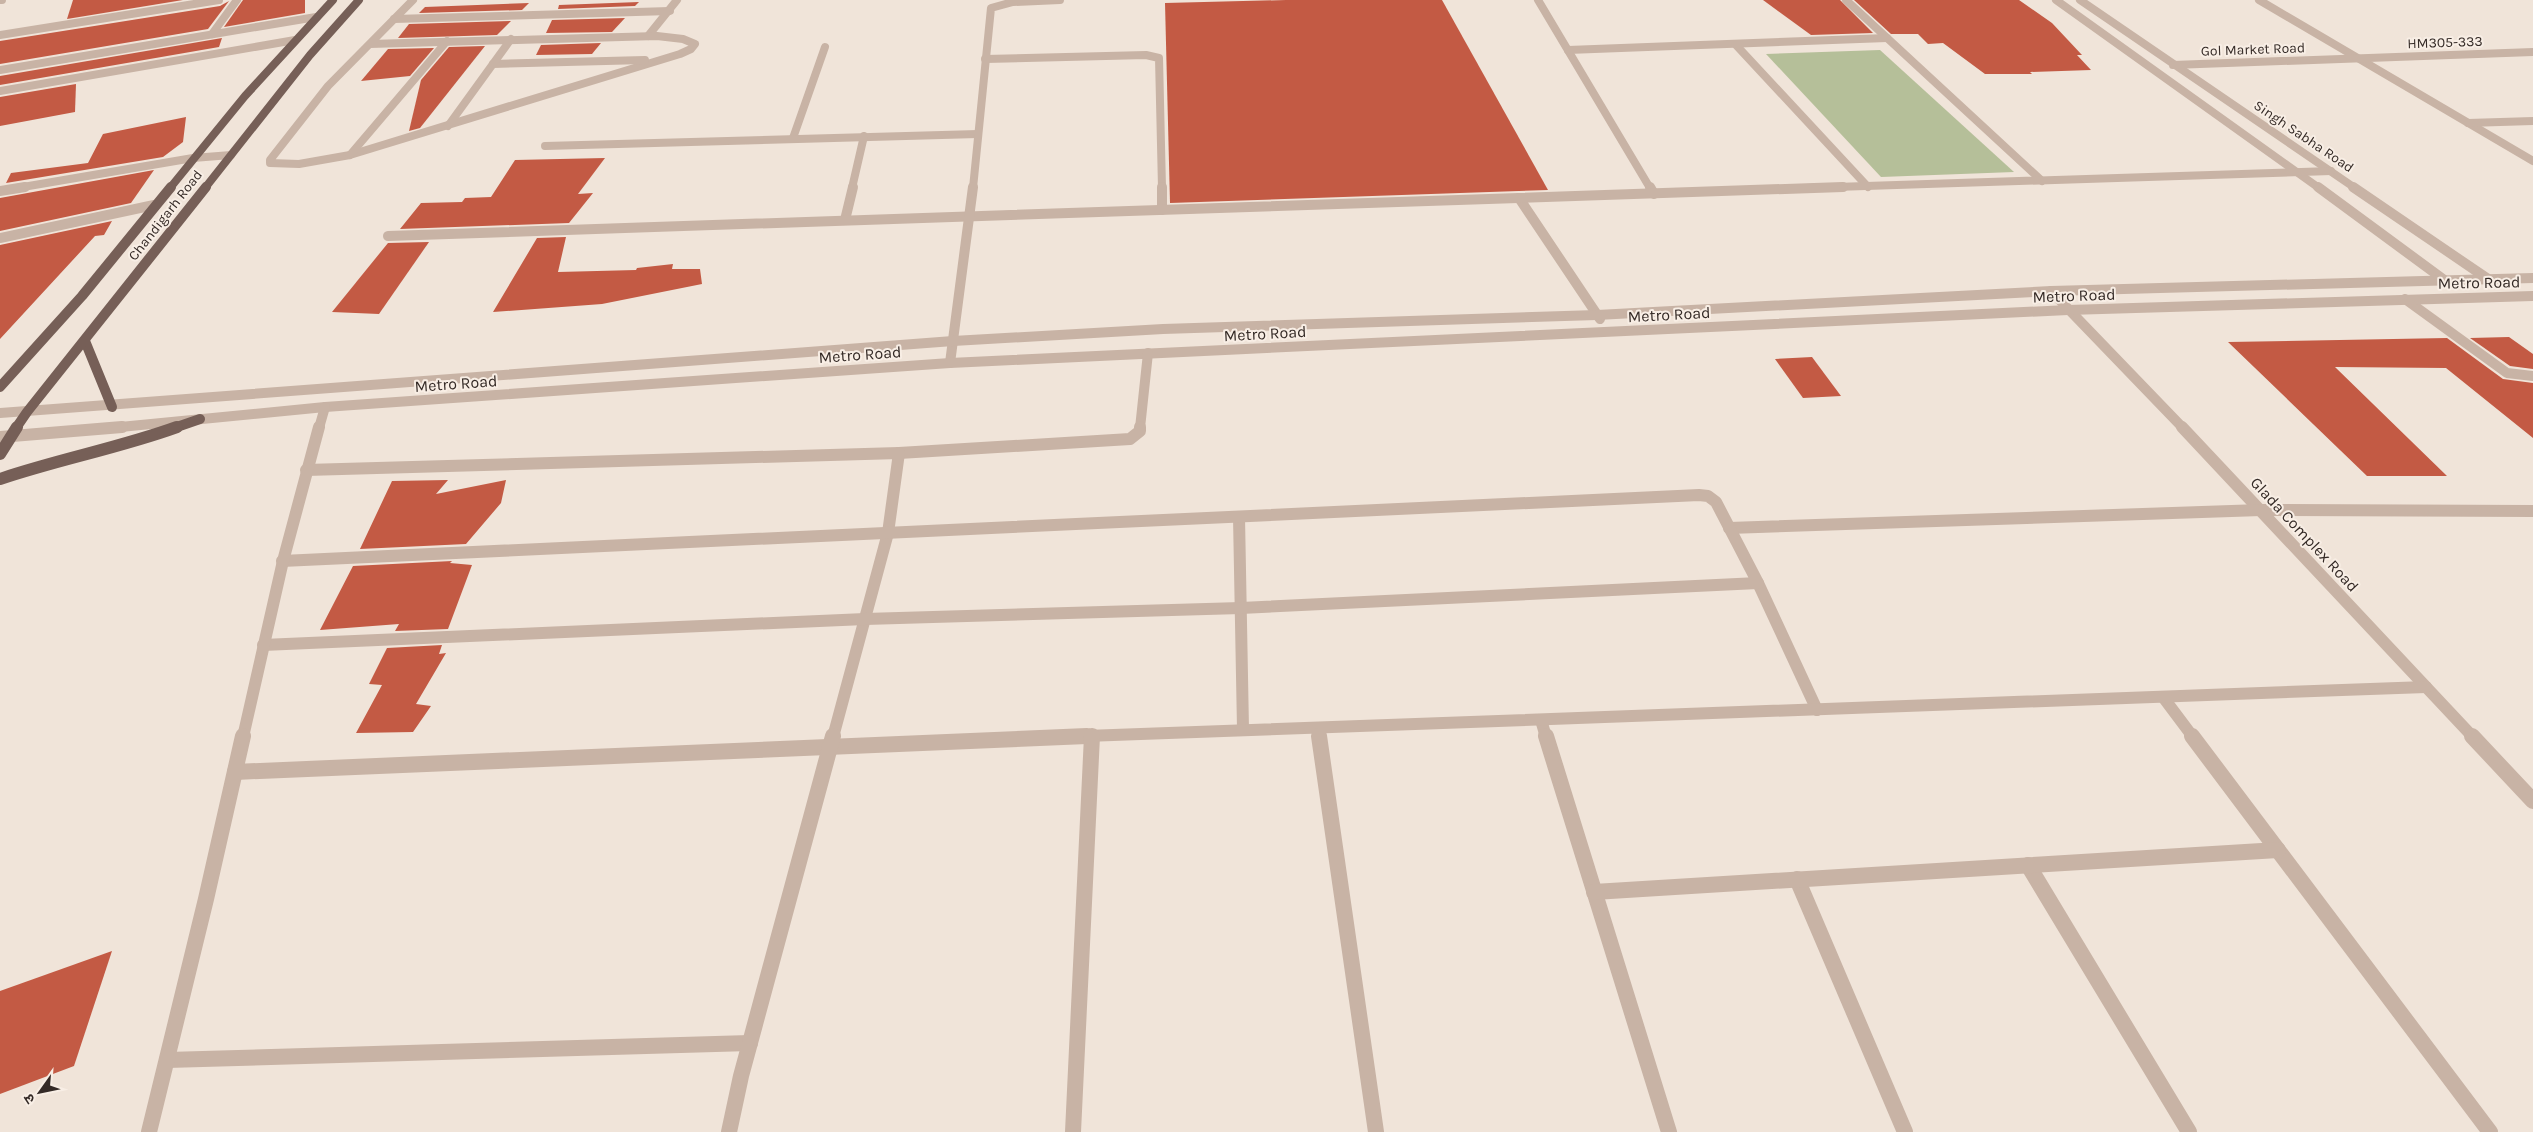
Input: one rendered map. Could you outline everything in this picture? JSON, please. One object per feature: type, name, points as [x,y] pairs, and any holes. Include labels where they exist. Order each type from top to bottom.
[{"type":"main road","name":"Chandigarh Road","points":[[0,388],[82,296],[193,158],[295,40],[334,0]]},
{"type":"main road","name":"Chandigarh Road","points":[[0,454],[5,436],[85,341],[310,55],[360,0]]},
{"type":"main road","points":[[85,341],[112,407]]},
{"type":"main road","points":[[0,479],[51,462],[136,442],[200,419]]},
{"type":"street","points":[[0,35],[219,0]]},
{"type":"street","points":[[212,34],[237,0]]},
{"type":"street","points":[[370,44],[648,36],[683,39],[695,44],[691,50],[448,126],[350,154],[281,165],[271,164],[269,161],[328,86],[413,0]]},
{"type":"street","points":[[648,36],[678,0]]},
{"type":"street","points":[[950,363],[970,215],[985,59],[994,5],[1010,1],[1060,0]]},
{"type":"street","points":[[1538,0],[1654,194]]},
{"type":"street","points":[[1846,0],[2042,181]]},
{"type":"street","name":"Singh Sabha Road","points":[[2056,0],[2300,173],[2467,297]]},
{"type":"street","name":"Singh Sabha Road","points":[[2080,0],[2513,296]]},
{"type":"street","points":[[2259,0],[2533,161]]},
{"type":"street","points":[[394,19],[670,11]]},
{"type":"street","points":[[0,70],[316,17]]},
{"type":"street","points":[[1568,50],[1887,38]]},
{"type":"street","points":[[448,126],[511,39]]},
{"type":"street","points":[[0,91],[295,40]]},
{"type":"street","points":[[350,154],[447,41]]},
{"type":"street","points":[[1736,45],[1868,187]]},
{"type":"street","points":[[793,138],[825,47]]},
{"type":"street","name":"HM305-333","points":[[2358,57],[2533,52]]},
{"type":"street","points":[[985,59],[1146,55],[1159,58],[1162,210]]},
{"type":"street","name":"Gol Market Road","points":[[2150,65],[2358,57]]},
{"type":"street","points":[[493,64],[662,59]]},
{"type":"street","points":[[2468,123],[2533,121]]},
{"type":"street","points":[[545,146],[978,134]]},
{"type":"street","points":[[845,220],[864,136]]},
{"type":"street","points":[[0,192],[193,158],[231,155]]},
{"type":"street","points":[[388,236],[970,215],[2331,171]]},
{"type":"street","points":[[1519,198],[1609,332]]},
{"type":"street","points":[[0,238],[154,205]]},
{"type":"street","name":"Metro Road","points":[[0,414],[112,407],[952,341],[1163,329],[1597,315],[2051,291],[2533,278]]},
{"type":"street","name":"Glada Complex Road","points":[[2051,291],[2261,510],[2533,801]]},
{"type":"street","name":"Metro Road","points":[[5,436],[104,429],[325,407],[950,363],[2068,310],[2533,296]]},
{"type":"street","points":[[2405,299],[2507,373],[2533,376]]},
{"type":"street","points":[[306,470],[899,453],[1111,441],[1135,437],[1140,431],[1148,353]]},
{"type":"street","points":[[149,1132],[202,920],[282,561],[325,407]]},
{"type":"street","points":[[729,1132],[750,1043],[888,533],[899,453]]},
{"type":"street","points":[[282,561],[1699,495],[1708,496],[1716,502],[1758,583],[1816,710]]},
{"type":"street","points":[[1729,528],[2261,510],[2533,510]]},
{"type":"street","points":[[1239,517],[1243,729]]},
{"type":"street","points":[[263,645],[864,619],[1241,608],[1758,583]]},
{"type":"street","points":[[235,772],[1243,729],[1318,728],[2426,687]]},
{"type":"street","points":[[2163,697],[2490,1132]]},
{"type":"street","points":[[1541,720],[1669,1132]]},
{"type":"street","points":[[1318,728],[1376,1132]]},
{"type":"street","points":[[1073,1132],[1092,736]]},
{"type":"street","points":[[1594,892],[2278,850]]},
{"type":"street","points":[[2028,865],[2189,1132]]},
{"type":"street","points":[[1797,879],[1905,1132]]},
{"type":"street","points":[[167,1060],[750,1043]]},
{"type":"green space","points":[[1880,50],[2014,172],[1881,177],[1766,54]]},
{"type":"building","points":[[73,0],[183,0],[67,19]]},
{"type":"building","points":[[243,0],[305,0],[305,13],[224,27]]},
{"type":"building","points":[[1286,0],[1442,0],[1548,190],[1170,203],[1165,3]]},
{"type":"building","points":[[1763,0],[1840,0],[1873,33],[1811,35]]},
{"type":"building","points":[[1854,0],[2019,0],[2052,23],[2082,55],[2077,55],[2091,70],[2030,72],[2032,74],[1985,74],[1943,43],[1928,44],[1918,34],[1891,34]]},
{"type":"building","points":[[229,1],[208,29],[0,64],[0,41],[220,6]]},
{"type":"building","points":[[639,2],[635,6],[558,9],[559,5]]},
{"type":"building","points":[[529,3],[522,10],[419,13],[425,7]]},
{"type":"building","points":[[625,18],[612,32],[546,33],[552,20]]},
{"type":"building","points":[[511,21],[497,35],[398,38],[409,24]]},
{"type":"building","points":[[222,38],[219,47],[0,85],[0,76]]},
{"type":"building","points":[[601,43],[592,54],[536,55],[541,45]]},
{"type":"building","points":[[485,46],[420,128],[409,131],[421,80],[449,47]]},
{"type":"building","points":[[434,48],[410,76],[361,81],[388,49]]},
{"type":"building","points":[[76,84],[75,112],[0,126],[0,97]]},
{"type":"building","points":[[186,117],[183,142],[163,157],[6,183],[11,173],[88,163],[103,134]]},
{"type":"building","points":[[605,158],[578,194],[593,193],[569,223],[400,229],[421,203],[462,202],[465,198],[491,197],[515,160]]},
{"type":"building","points":[[154,170],[131,203],[0,231],[0,198]]},
{"type":"building","points":[[112,221],[104,235],[95,236],[0,339],[0,245]]},
{"type":"building","points":[[566,237],[558,272],[636,270],[637,268],[673,264],[672,269],[700,269],[702,284],[602,304],[493,312],[537,238]]},
{"type":"building","points":[[429,242],[379,314],[332,312],[388,243]]},
{"type":"building","points":[[2509,337],[2533,354],[2533,369],[2510,366],[2470,338]]},
{"type":"building","points":[[2447,338],[2503,379],[2533,383],[2533,438],[2446,368],[2335,367],[2447,476],[2367,476],[2228,342]]},
{"type":"building","points":[[1812,357],[1841,396],[1803,398],[1775,359]]},
{"type":"building","points":[[448,480],[436,494],[506,480],[501,503],[466,544],[360,549],[392,481]]},
{"type":"building","points":[[452,561],[450,563],[472,565],[448,629],[395,631],[399,624],[320,630],[353,566]]},
{"type":"building","points":[[442,645],[439,654],[446,653],[416,704],[431,706],[413,732],[356,733],[382,685],[369,684],[387,648]]},
{"type":"building","points":[[112,951],[74,1066],[0,1094],[0,991]]}]
